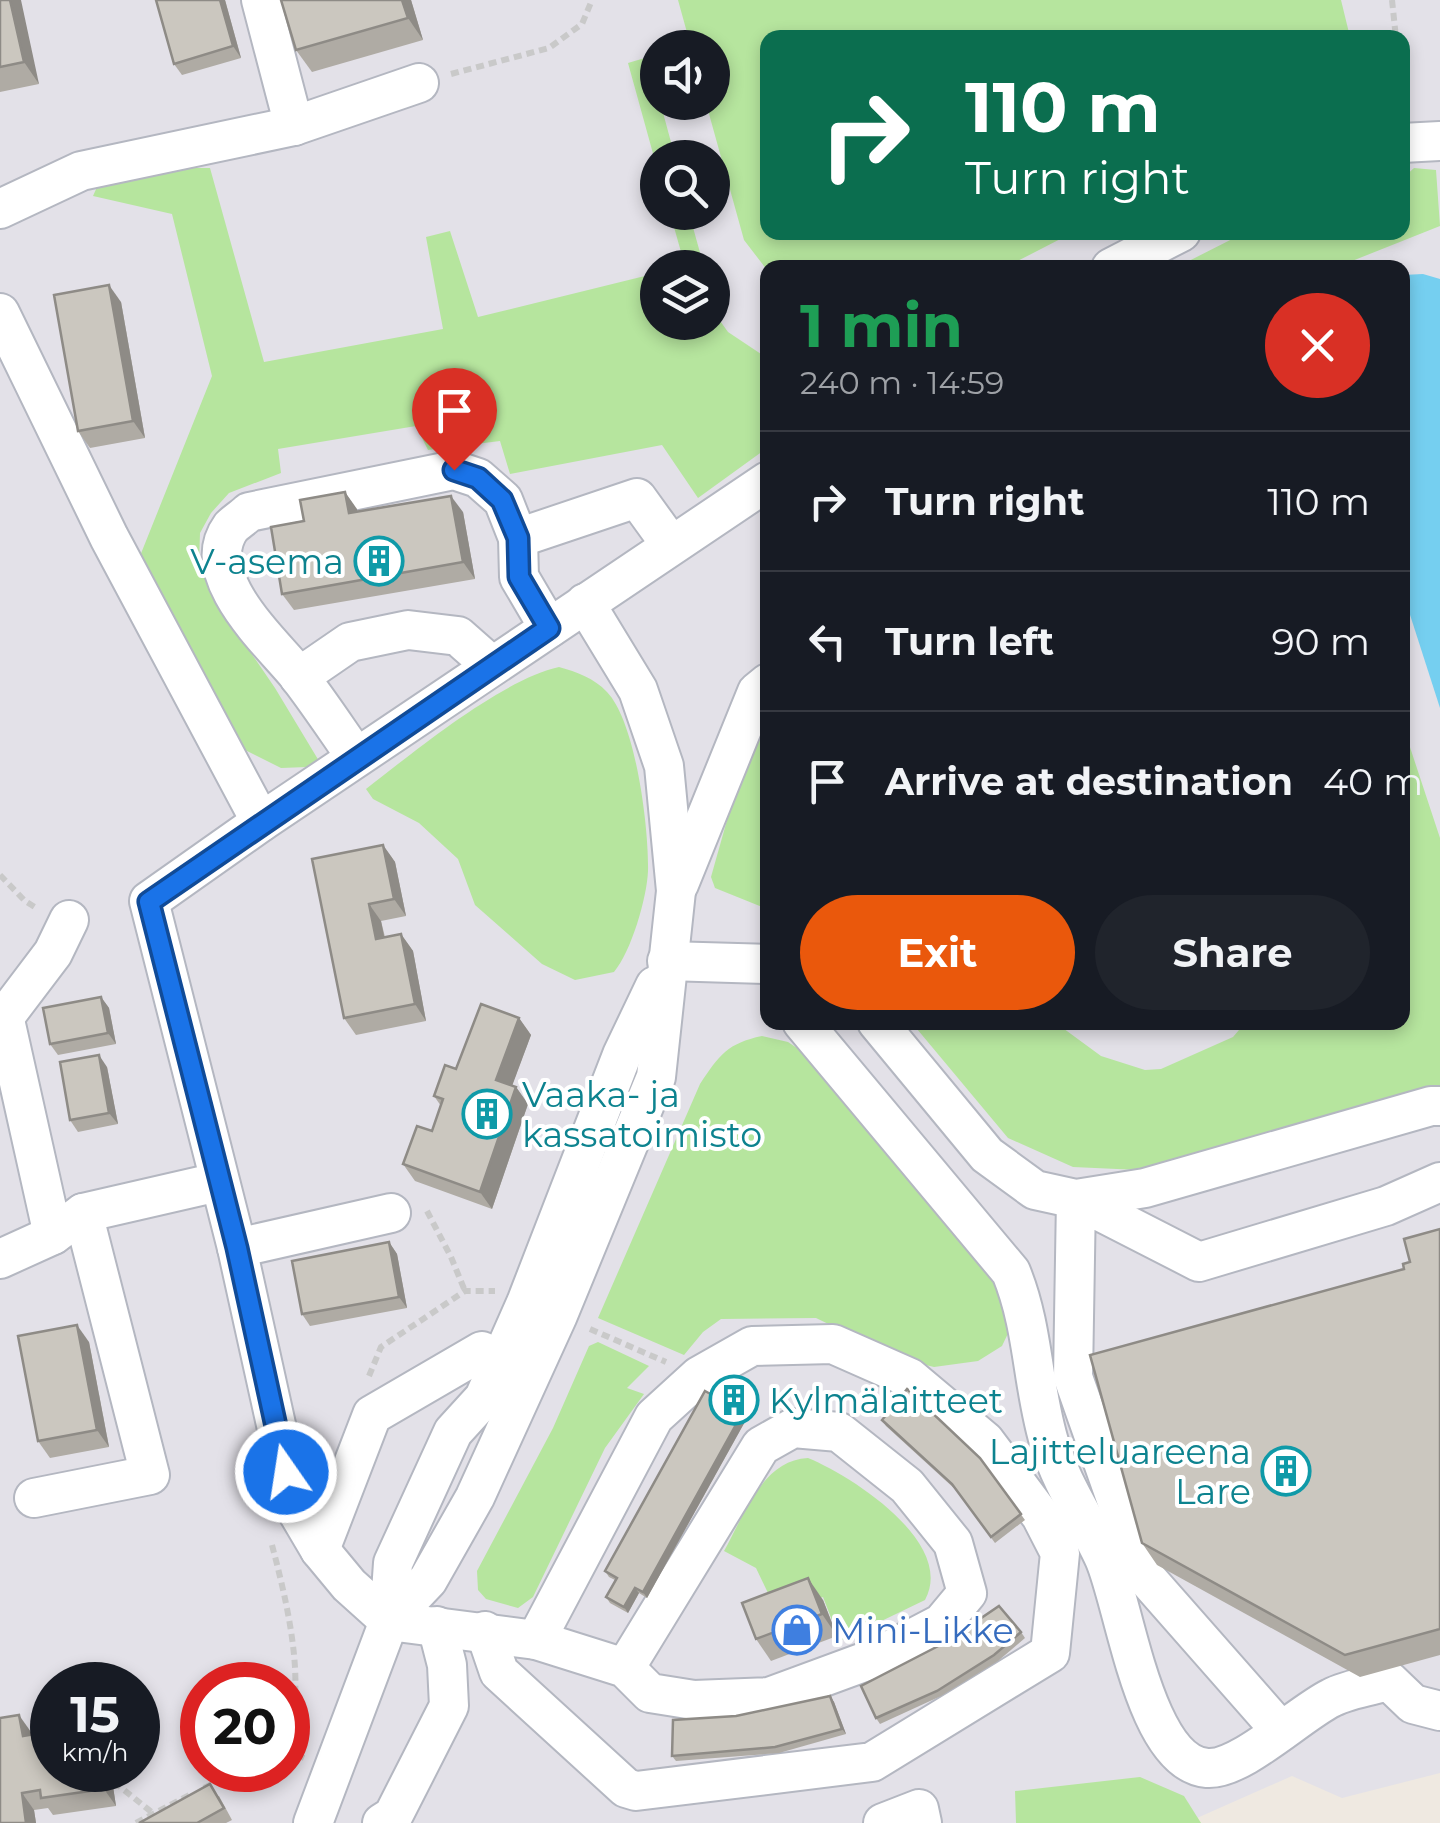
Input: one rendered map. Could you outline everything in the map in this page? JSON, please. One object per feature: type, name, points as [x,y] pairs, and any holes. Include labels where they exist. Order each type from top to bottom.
[{"type":"lane","points":[[261,0],[294,126]]},
{"type":"lane","points":[[0,209],[81,172],[294,126],[419,83]]},
{"type":"lane","points":[[1410,143],[1440,141]]},
{"type":"lane","points":[[1127,260],[1166,240]]},
{"type":"lane","points":[[0,313],[110,537],[261,822]]},
{"type":"lane","points":[[356,757],[299,677],[232,596],[225,576],[223,549],[230,528],[249,512],[454,470],[478,478],[502,500],[518,538],[519,577],[549,628]]},
{"type":"lane","points":[[625,1668],[760,1446],[793,1428],[839,1432],[907,1486],[953,1543],[967,1593],[942,1623],[876,1658],[769,1697],[694,1700],[650,1693],[625,1668],[536,1640],[389,1620],[349,1585],[320,1550],[294,1506],[237,1248],[149,902],[356,757],[760,486]]},
{"type":"lane","points":[[518,538],[637,498],[671,545]]},
{"type":"lane","points":[[389,1620],[428,1580],[475,1498],[558,1315],[656,1077],[676,892],[664,766],[638,690],[584,603]]},
{"type":"lane","points":[[299,677],[350,642],[408,630],[458,636],[492,666]]},
{"type":"lane","points":[[676,892],[760,690]]},
{"type":"lane","points":[[53,1235],[2,1021],[53,953],[69,920]]},
{"type":"lane","points":[[667,961],[760,970]]},
{"type":"lane","points":[[314,1823],[389,1620],[393,1563],[453,1432],[615,1024],[667,961]]},
{"type":"lane","points":[[453,1432],[484,1398],[526,1303],[622,1055],[667,961]]},
{"type":"lane","points":[[809,1030],[1012,1272],[1024,1304],[1048,1440],[1062,1478],[1105,1560],[1129,1648],[1165,1737],[1183,1759],[1208,1768],[1236,1760],[1332,1697],[1389,1680],[1413,1704],[1440,1711]]},
{"type":"lane","points":[[884,1030],[986,1155],[1035,1190],[1076,1199],[1199,1262],[1386,1206],[1440,1182]]},
{"type":"lane","points":[[1076,1199],[1145,1188],[1440,1106]]},
{"type":"lane","points":[[0,1259],[53,1235],[84,1213],[218,1182]]},
{"type":"lane","points":[[1076,1199],[1073,1376],[1142,1573],[1281,1731]]},
{"type":"lane","points":[[237,1248],[405,1206]]},
{"type":"lane","points":[[34,1498],[150,1476],[84,1213]]},
{"type":"lane","points":[[485,1631],[500,1672],[626,1788],[636,1791],[872,1762],[1050,1653],[1060,1553],[1042,1516],[985,1441],[910,1378],[833,1344],[752,1346],[699,1376],[654,1418],[536,1640]]},
{"type":"lane","points":[[320,1550],[372,1415],[482,1351]]},
{"type":"lane","points":[[382,1823],[393,1816],[449,1706],[448,1665],[437,1626]]},
{"type":"lane","points":[[883,1823],[919,1809],[922,1823]]},
{"type":"path","points":[[419,83],[549,48],[582,24],[592,0]]},
{"type":"path","points":[[1392,0],[1395,30]]},
{"type":"path","points":[[405,1206],[451,1256],[465,1292]]},
{"type":"path","points":[[126,1792],[154,1814]]},
{"type":"path","points":[[136,1823],[196,1792]]},
{"type":"shaded area","points":[[0,0],[1440,0],[1440,1773],[1342,1798],[1292,1776],[1197,1818],[1148,1823],[0,1823]]},
{"type":"green space","points":[[678,0],[1341,0],[1348,30],[760,30],[760,240],[1058,240],[1020,260],[760,261],[744,240],[730,190],[730,140],[716,140],[711,120],[730,120],[730,30],[686,30]]},
{"type":"green space","points":[[640,59],[640,106],[628,63]]},
{"type":"green space","points":[[644,120],[665,120],[670,140],[649,140]]},
{"type":"green space","points":[[171,168],[210,168],[264,362],[443,329],[426,237],[450,231],[478,317],[640,277],[640,340],[730,340],[730,333],[760,353],[760,453],[698,498],[662,445],[510,474],[500,441],[428,450],[416,426],[278,449],[281,473],[229,493],[211,513],[200,533],[199,564],[214,599],[319,761],[307,767],[281,768],[245,750],[138,561],[212,376],[172,214],[93,196],[97,187]]},
{"type":"green space","points":[[1414,168],[1436,170],[1440,226],[1410,238],[1410,172]]},
{"type":"green space","points":[[675,230],[694,230],[699,250],[680,250]]},
{"type":"green space","points":[[1230,240],[1405,240],[1355,260],[1191,260]]},
{"type":"green space","points":[[559,667],[597,683],[617,707],[639,777],[648,852],[641,910],[620,963],[614,972],[575,980],[542,964],[475,905],[458,859],[419,823],[373,799],[366,789],[485,701],[536,674]]},
{"type":"green space","points":[[760,722],[760,906],[715,888],[711,877],[749,742]]},
{"type":"green space","points":[[1410,747],[1440,838],[1440,1091],[1139,1170],[1073,1167],[1008,1138],[918,1030],[1066,1030],[1101,1056],[1145,1070],[1161,1069],[1233,1037],[1239,1030],[1410,1030]]},
{"type":"green space","points":[[762,1036],[788,1042],[818,1062],[999,1275],[1012,1325],[1002,1346],[978,1361],[934,1367],[901,1359],[816,1318],[721,1319],[703,1332],[684,1355],[598,1318],[700,1084],[725,1052]]},
{"type":"green space","points":[[598,1342],[649,1366],[627,1388],[644,1394],[605,1448],[533,1597],[518,1608],[486,1599],[478,1590],[477,1571],[553,1428],[589,1346]]},
{"type":"green space","points":[[808,1458],[849,1480],[895,1514],[926,1556],[931,1578],[925,1600],[840,1641],[823,1597],[778,1614],[756,1568],[724,1551],[766,1479],[792,1461]]},
{"type":"green space","points":[[1140,1777],[1184,1796],[1201,1823],[1016,1823],[1015,1791]]},
{"type":"water","points":[[1410,275],[1440,279],[1440,708],[1410,615]]},
{"type":"building","points":[[0,0],[10,0],[24,62],[0,67]]},
{"type":"building","points":[[156,0],[220,0],[233,46],[174,64]]},
{"type":"building","points":[[281,0],[402,0],[408,18],[296,50]]},
{"type":"building","points":[[109,285],[133,421],[78,431],[54,295]]},
{"type":"building","name":"V-asema","points":[[345,492],[349,513],[451,496],[463,562],[282,594],[271,527],[304,521],[300,500]]},
{"type":"building","points":[[383,845],[394,899],[369,904],[376,939],[401,934],[415,1004],[344,1018],[312,859]]},
{"type":"building","points":[[101,997],[108,1033],[50,1044],[43,1008]]},
{"type":"building","name":"Vaaka- ja kassatoimisto","points":[[481,1004],[519,1018],[496,1080],[516,1087],[480,1192],[403,1164],[417,1126],[432,1131],[443,1099],[434,1096],[445,1065],[456,1069]]},
{"type":"building","points":[[99,1055],[109,1113],[70,1120],[60,1062]]},
{"type":"building","name":"Lajitteluareena Lare","points":[[1440,1229],[1440,1629],[1345,1655],[1142,1543],[1090,1355],[1404,1269],[1403,1264],[1410,1262],[1404,1239]]},
{"type":"building","points":[[389,1242],[399,1297],[302,1314],[292,1261]]},
{"type":"building","points":[[77,1325],[97,1430],[38,1441],[18,1336]]},
{"type":"building","points":[[720,1381],[746,1395],[739,1406],[714,1392]]},
{"type":"building","points":[[907,1389],[980,1458],[1021,1514],[991,1537],[952,1484],[882,1420]]},
{"type":"building","points":[[705,1391],[743,1412],[643,1592],[635,1588],[624,1607],[606,1597],[617,1578],[605,1571]]},
{"type":"building","points":[[808,1578],[822,1614],[756,1639],[742,1603]]},
{"type":"building","points":[[999,1606],[1021,1632],[994,1655],[937,1691],[876,1718],[861,1686],[946,1642]]},
{"type":"building","points":[[830,1696],[842,1729],[775,1747],[672,1756],[673,1720],[736,1716]]},
{"type":"building","points":[[19,1715],[23,1736],[30,1735],[30,1792],[22,1793],[26,1823],[0,1823],[0,1718]]},
{"type":"building","points":[[40,1792],[83,1792],[41,1798]]},
{"type":"building","points":[[195,1792],[215,1792],[224,1808],[197,1823],[139,1823]]},
{"type":"place","name":"V-asema","points":[[379,561]]},
{"type":"place","name":"Vaaka- ja kassatoimisto","points":[[487,1114]]},
{"type":"place","name":"Kylmälaitteet","points":[[734,1400]]},
{"type":"place","name":"Lajitteluareena Lare","points":[[1286,1471]]},
{"type":"place","name":"Mini-Likke","points":[[797,1630]]},
{"type":"route","points":[[286,1472],[237,1248],[149,902],[549,628],[519,577],[518,538],[502,500],[478,478],[454,470]]}]
